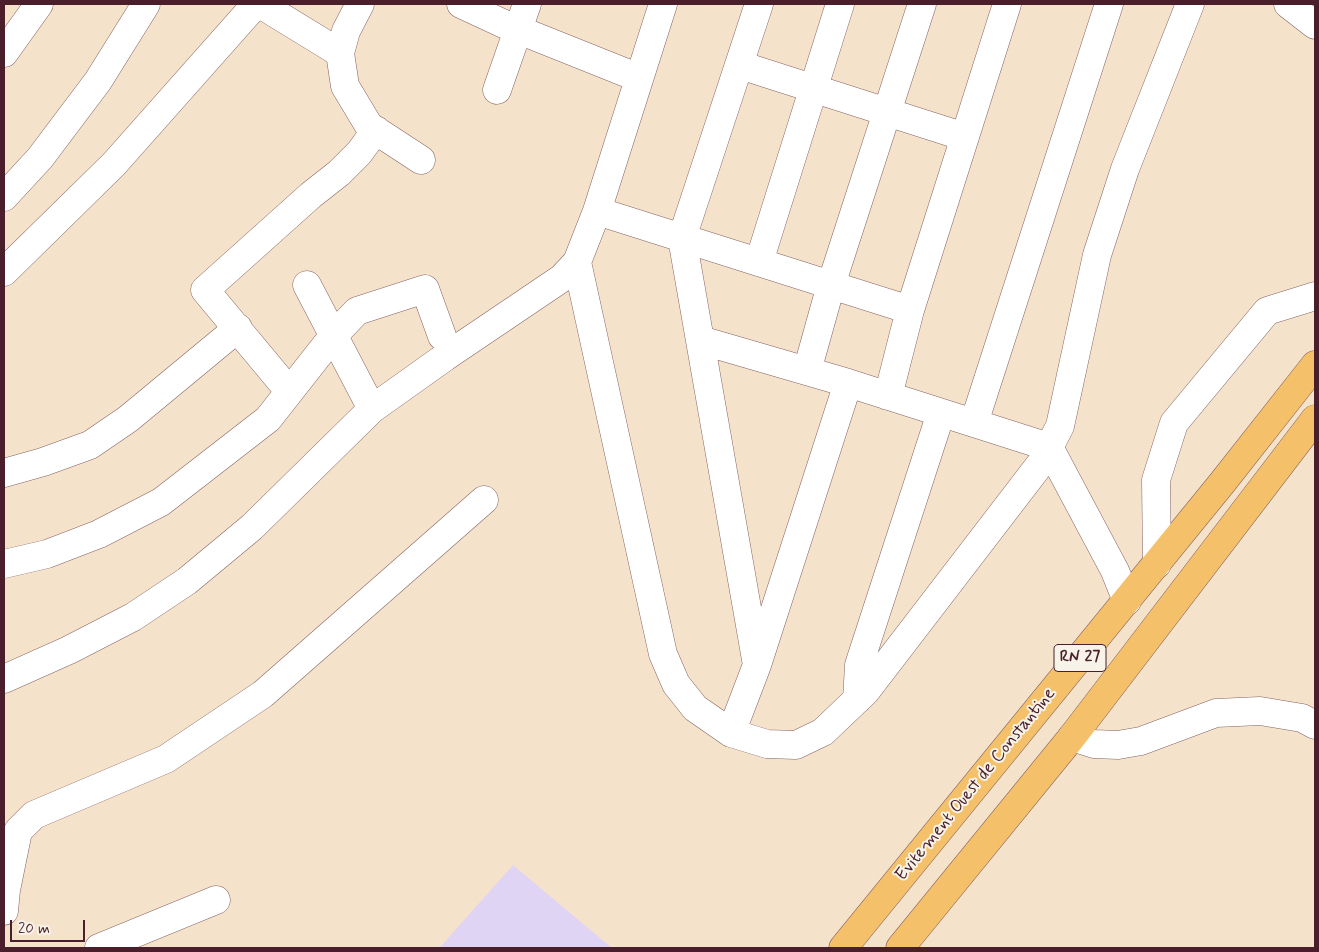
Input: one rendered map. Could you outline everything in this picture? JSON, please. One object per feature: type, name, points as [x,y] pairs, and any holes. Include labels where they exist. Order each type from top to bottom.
[{"type":"highway","name":"Evitement Ouest de Constantine","points":[[844,948],[1157,564],[1315,365]]},
{"type":"highway","name":"RN 27","points":[[900,948],[1072,736],[1315,419]]},
{"type":"street","points":[[4,53],[38,4]]},
{"type":"street","points":[[4,197],[40,158],[98,81],[146,4]]},
{"type":"street","points":[[4,272],[114,164],[256,4]]},
{"type":"street","points":[[260,4],[340,53]]},
{"type":"street","points":[[360,4],[346,31],[340,53],[344,86],[369,126],[421,160]]},
{"type":"street","points":[[461,4],[518,30],[639,78]]},
{"type":"street","points":[[498,90],[526,4]]},
{"type":"street","points":[[4,679],[69,650],[133,617],[187,581],[252,527],[372,409],[562,278],[577,262],[597,211],[663,4]]},
{"type":"street","points":[[757,665],[682,238],[759,4]]},
{"type":"street","points":[[759,262],[840,4]]},
{"type":"street","points":[[807,371],[831,285],[922,4]]},
{"type":"street","points":[[888,396],[910,310],[1007,4]]},
{"type":"street","points":[[974,423],[1110,4]]},
{"type":"street","points":[[577,262],[663,654],[676,684],[695,708],[731,733],[767,744],[796,745],[823,732],[866,691],[1041,463],[1060,426],[1097,255],[1125,169],[1190,4]]},
{"type":"street","points":[[1288,4],[1315,25]]},
{"type":"street","points":[[740,65],[965,137]]},
{"type":"street","points":[[289,391],[205,290],[311,194],[339,173],[359,153],[376,130]]},
{"type":"street","points":[[597,211],[910,310]]},
{"type":"street","points":[[307,285],[372,409]]},
{"type":"street","points":[[4,564],[47,554],[99,534],[161,502],[268,419],[334,335],[357,311],[425,289],[442,336]]},
{"type":"street","points":[[1157,564],[1156,480],[1174,423],[1268,311],[1315,296]]},
{"type":"street","points":[[4,473],[43,462],[90,445],[128,419],[238,328]]},
{"type":"street","points":[[700,340],[848,383],[1049,447],[1115,570],[1127,601]]},
{"type":"street","points":[[731,733],[757,665],[848,383]]},
{"type":"street","points":[[857,700],[859,665],[941,413]]},
{"type":"street","points":[[4,911],[10,833],[34,815],[166,760],[263,694],[484,500]]},
{"type":"street","points":[[1072,736],[1094,744],[1118,745],[1141,741],[1216,712],[1260,711],[1302,718],[1315,726]]},
{"type":"street","points":[[99,948],[216,900]]},
{"type":"shaded area","points":[[513,865],[612,948],[436,948],[441,946]]}]
